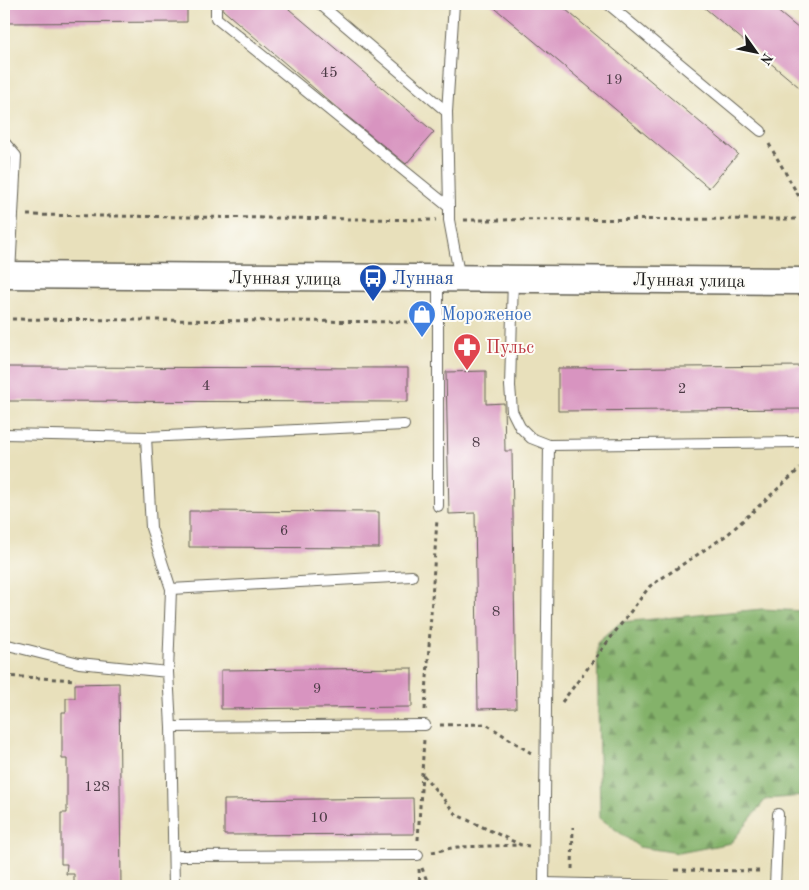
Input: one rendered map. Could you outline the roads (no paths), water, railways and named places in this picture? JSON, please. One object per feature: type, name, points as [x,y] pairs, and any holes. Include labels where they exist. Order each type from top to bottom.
[{"type":"street","name":"Лунная улица","points":[[7,275],[805,281]]},
{"type":"lane","points":[[216,4],[216,18],[449,207]]},
{"type":"lane","points":[[320,4],[447,112]]},
{"type":"lane","points":[[438,506],[438,322],[449,279],[447,112],[454,4]]},
{"type":"lane","points":[[608,4],[761,131]]},
{"type":"lane","points":[[4,142],[16,156],[7,275]]},
{"type":"lane","points":[[512,278],[510,386],[512,411],[520,427],[531,438],[549,445],[805,442]]},
{"type":"lane","points":[[4,434],[146,437],[404,425]]},
{"type":"lane","points":[[146,437],[151,528],[171,589],[168,672],[174,886]]},
{"type":"lane","points":[[549,445],[544,885],[671,886]]},
{"type":"lane","points":[[171,589],[412,576]]},
{"type":"lane","points":[[4,644],[78,663],[168,672]]},
{"type":"lane","points":[[171,727],[425,725]]},
{"type":"lane","points":[[775,886],[778,814]]},
{"type":"lane","points":[[174,856],[418,855]]},
{"type":"place","name":"Лунная","points":[[373,302]]},
{"type":"place","name":"Мороженое","points":[[422,338]]},
{"type":"place","name":"Пульс","points":[[467,371]]}]
